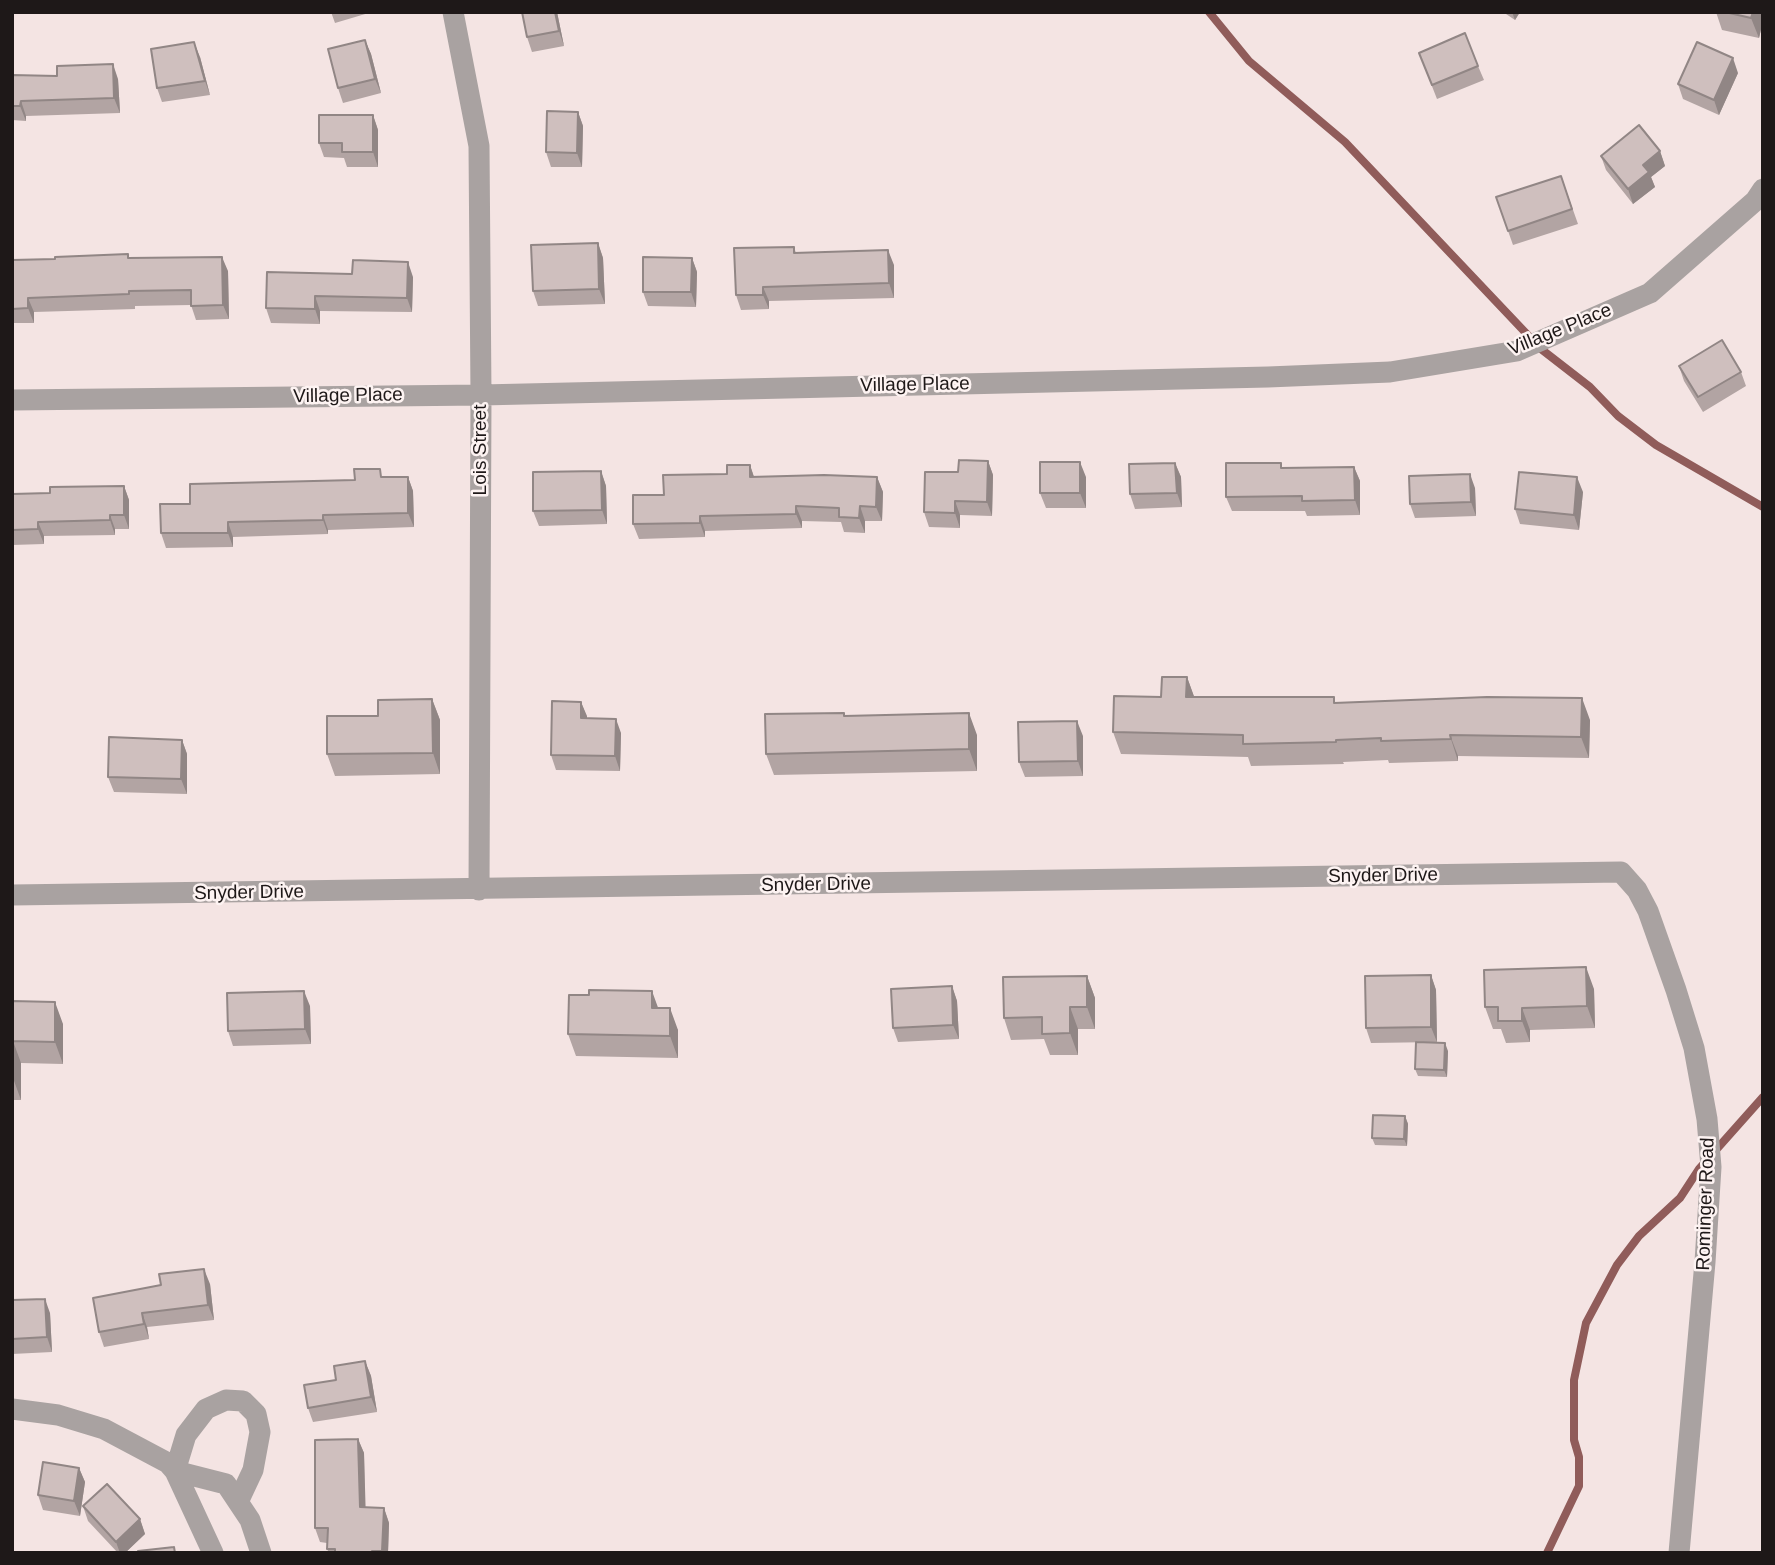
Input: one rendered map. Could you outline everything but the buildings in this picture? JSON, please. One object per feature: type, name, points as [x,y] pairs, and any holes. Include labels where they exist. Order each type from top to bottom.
[{"type":"street","name":"Lois Street","points":[[453,12],[479,146],[479,890]]},
{"type":"street","name":"Village Place","points":[[12,400],[481,395],[1390,372],[1517,351],[1650,293],[1755,201],[1763,189]]},
{"type":"street","name":"Snyder Drive","points":[[12,895],[1620,872]]},
{"type":"street","name":"Rominger Road","points":[[1620,872],[1637,890],[1648,911],[1676,990],[1694,1048],[1707,1119],[1710,1167],[1706,1250],[1679,1553]]},
{"type":"street","points":[[175,1471],[186,1435],[206,1409],[226,1400],[243,1401],[256,1413],[260,1432],[253,1470],[238,1502]]},
{"type":"street","points":[[12,1409],[58,1415],[104,1429],[168,1463],[175,1471],[213,1553]]},
{"type":"street","points":[[175,1471],[226,1485],[250,1520],[261,1553]]},
{"type":"waterway","points":[[1209,12],[1249,61],[1345,142],[1541,349],[1590,387],[1618,416],[1656,445],[1763,507]]},
{"type":"waterway","points":[[1547,1553],[1579,1486],[1579,1457],[1574,1440],[1574,1380],[1586,1323],[1617,1265],[1639,1236],[1680,1198],[1699,1169],[1763,1097]]}]
